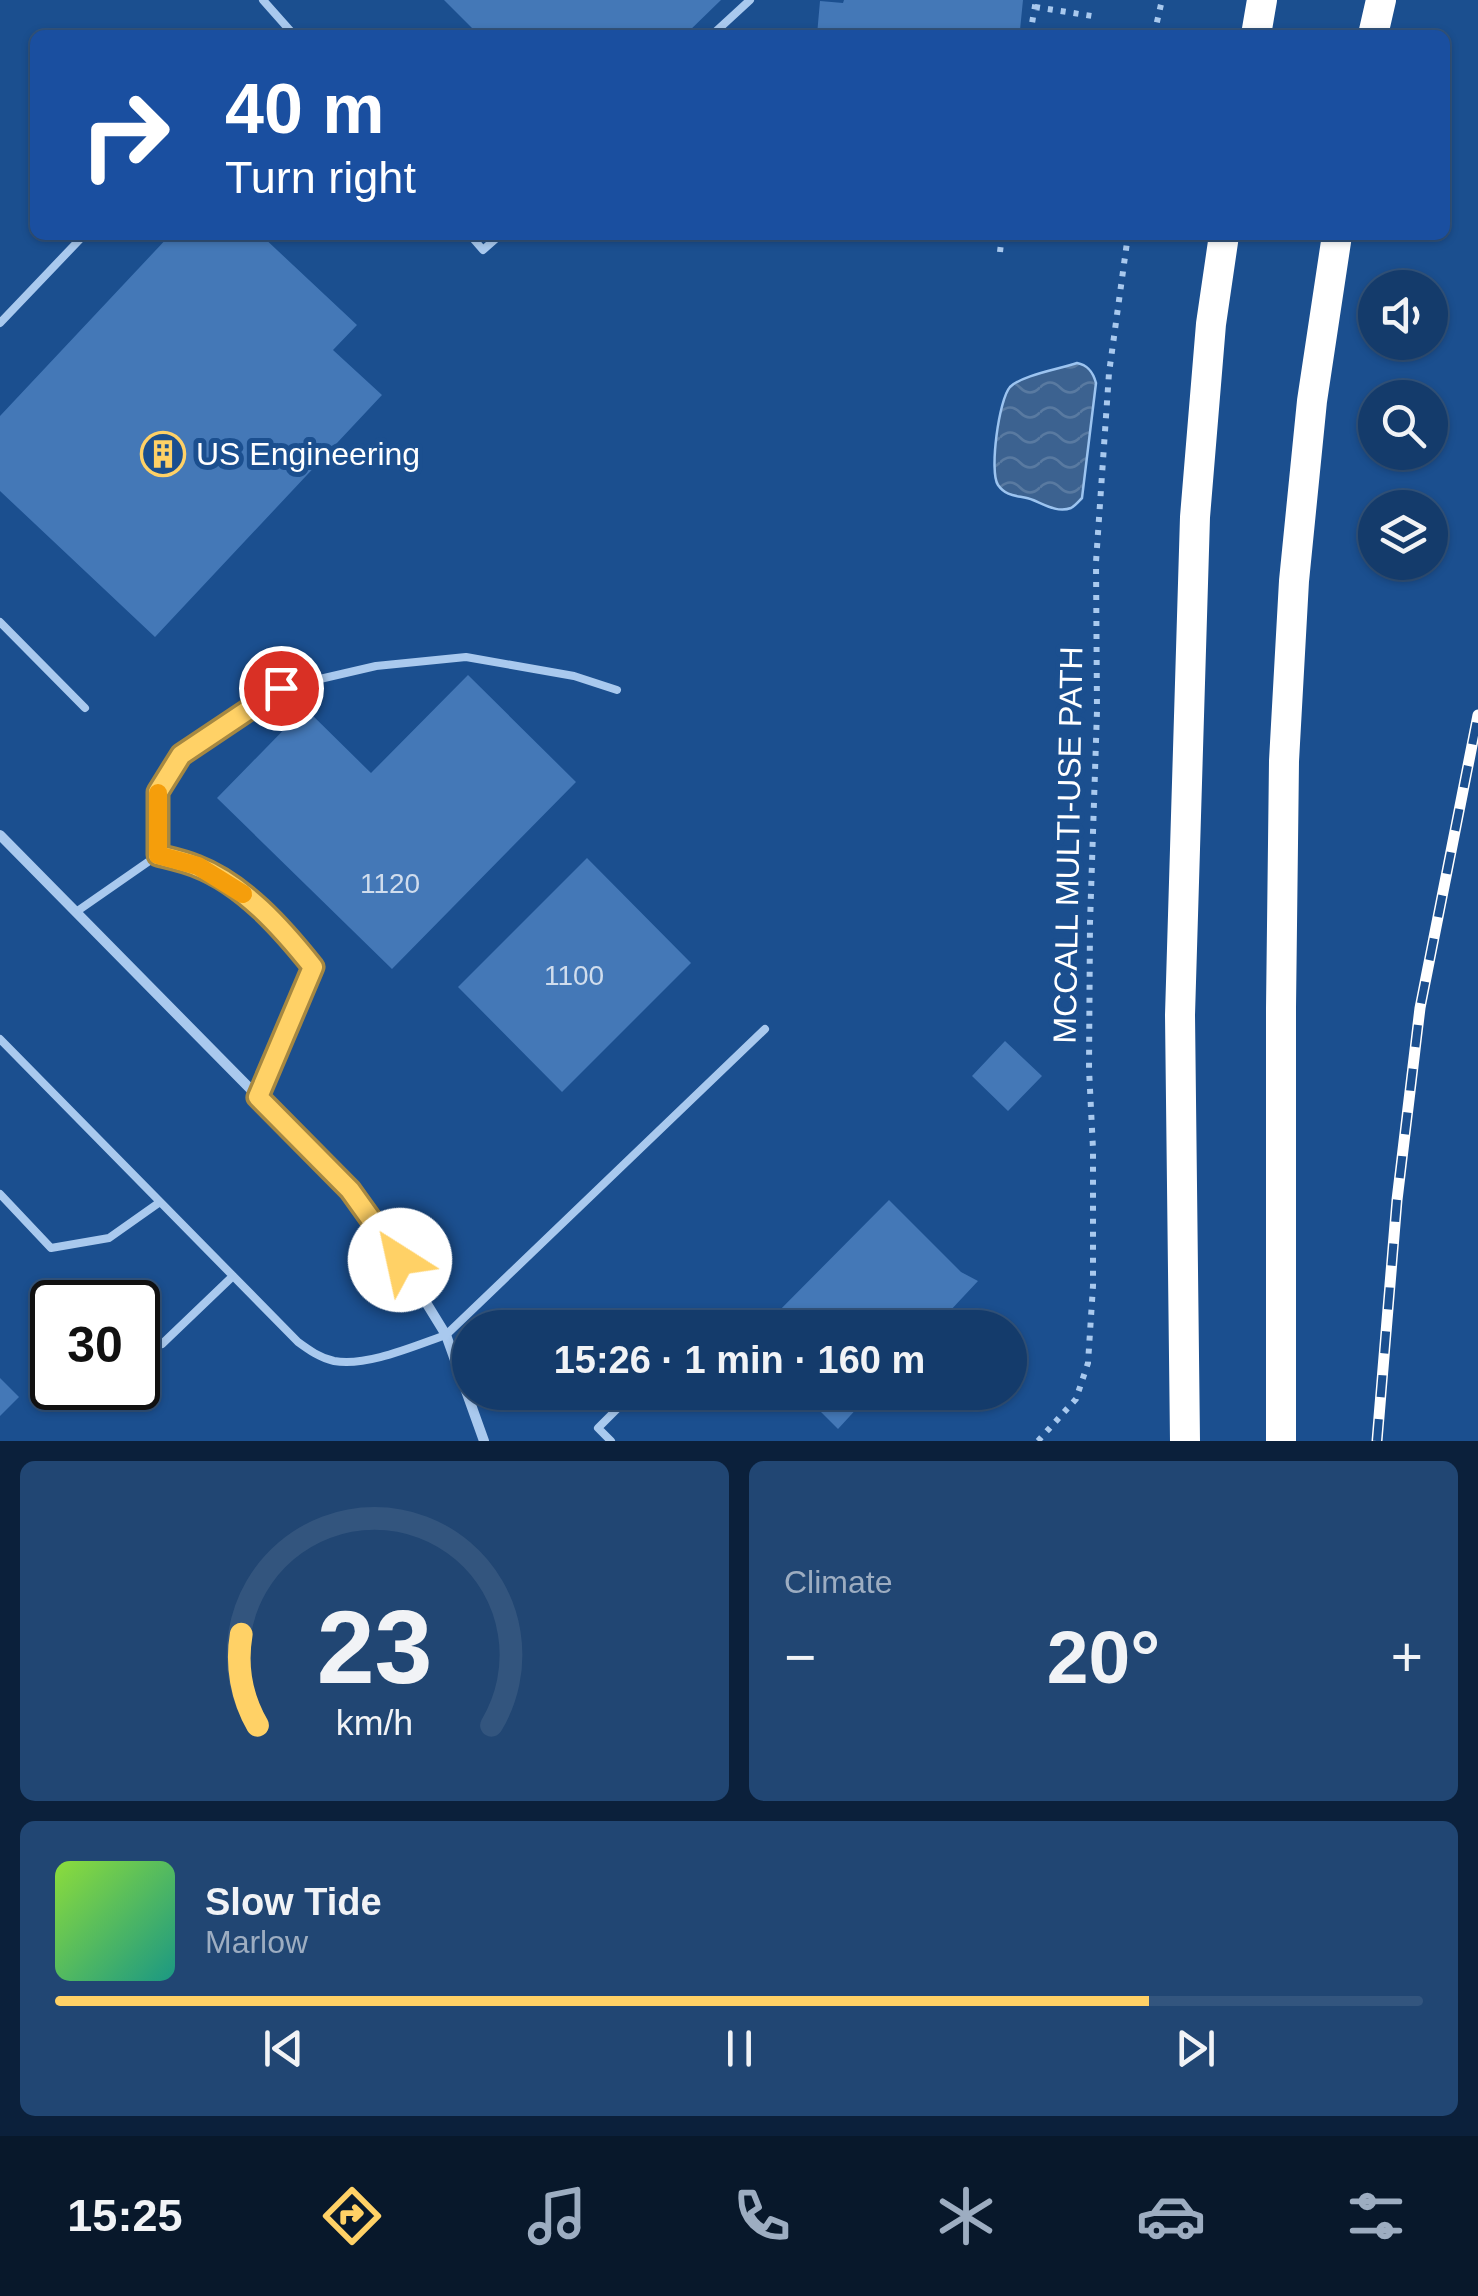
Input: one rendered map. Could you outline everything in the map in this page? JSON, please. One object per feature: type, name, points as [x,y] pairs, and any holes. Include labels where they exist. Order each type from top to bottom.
[{"type":"highway","points":[[1257,30],[1262,0]]},
{"type":"highway","points":[[1374,30],[1380,0]]},
{"type":"highway","points":[[1186,1441],[1180,1015],[1195,517],[1211,324],[1223,240]]},
{"type":"highway","points":[[1282,1441],[1284,762],[1296,563],[1312,400],[1336,240]]},
{"type":"street","points":[[0,835],[350,1190],[400,1260],[446,1335],[484,1441]]},
{"type":"lane","points":[[263,0],[290,30]]},
{"type":"lane","points":[[717,30],[750,0]]},
{"type":"lane","points":[[0,322],[79,240]]},
{"type":"lane","points":[[474,240],[483,250],[494,240]]},
{"type":"lane","points":[[0,622],[85,708]]},
{"type":"lane","points":[[158,855],[158,792],[181,755],[281,688],[376,666],[466,657],[574,676],[617,690]]},
{"type":"lane","points":[[76,912],[158,855]]},
{"type":"lane","points":[[158,855],[198,866],[236,888],[288,936],[313,967],[258,1097]]},
{"type":"lane","points":[[0,1039],[298,1342],[314,1354],[336,1362],[385,1355],[446,1335],[765,1028]]},
{"type":"lane","points":[[0,1194],[51,1248],[109,1238],[160,1202]]},
{"type":"lane","points":[[162,1344],[233,1276]]},
{"type":"lane","points":[[611,1441],[598,1428],[616,1410]]},
{"type":"path","points":[[1155,30],[1162,0]]},
{"type":"path","points":[[1031,30],[1035,3],[1092,16]]},
{"type":"path","points":[[1000,252],[1001,240]]},
{"type":"path","name":"MCCALL MULTI-USE PATH","points":[[1038,1441],[1076,1399],[1088,1363],[1093,1286],[1089,1069],[1097,711],[1096,562],[1109,372],[1127,240]]},
{"type":"water","points":[[1077,363],[1090,370],[1096,383],[1082,498],[1071,508],[1061,510],[1005,492],[995,478],[995,451],[999,420],[1010,387],[1023,379]]},
{"type":"building","points":[[444,0],[721,0],[690,30],[474,30]]},
{"type":"building","points":[[1023,0],[1020,30],[817,30],[820,1]]},
{"type":"building","name":"US Engineering","points":[[165,240],[266,240],[357,325],[333,350],[382,395],[155,637],[0,491],[0,416]]},
{"type":"building","points":[[468,675],[576,782],[392,969],[217,798],[305,708],[371,773]]},
{"type":"building","points":[[587,858],[691,963],[562,1092],[458,987]]},
{"type":"building","points":[[1005,1041],[1042,1076],[1008,1111],[972,1076]]},
{"type":"building","points":[[889,1200],[961,1272],[978,1281],[951,1310],[780,1310]]},
{"type":"building","points":[[0,1378],[19,1397],[0,1416]]},
{"type":"building","points":[[819,1410],[855,1410],[838,1429]]},
{"type":"railway","points":[[1377,1441],[1397,1200],[1420,1008],[1478,715]]},
{"type":"slow traffic","points":[[158,793],[158,855],[198,866],[243,894]]},
{"type":"place","name":"US Engineering","points":[[163,454]]},
{"type":"route","points":[[281,688],[181,755],[158,792],[158,855],[198,866],[236,888],[288,936],[313,967],[258,1097],[350,1190],[400,1260]]}]
